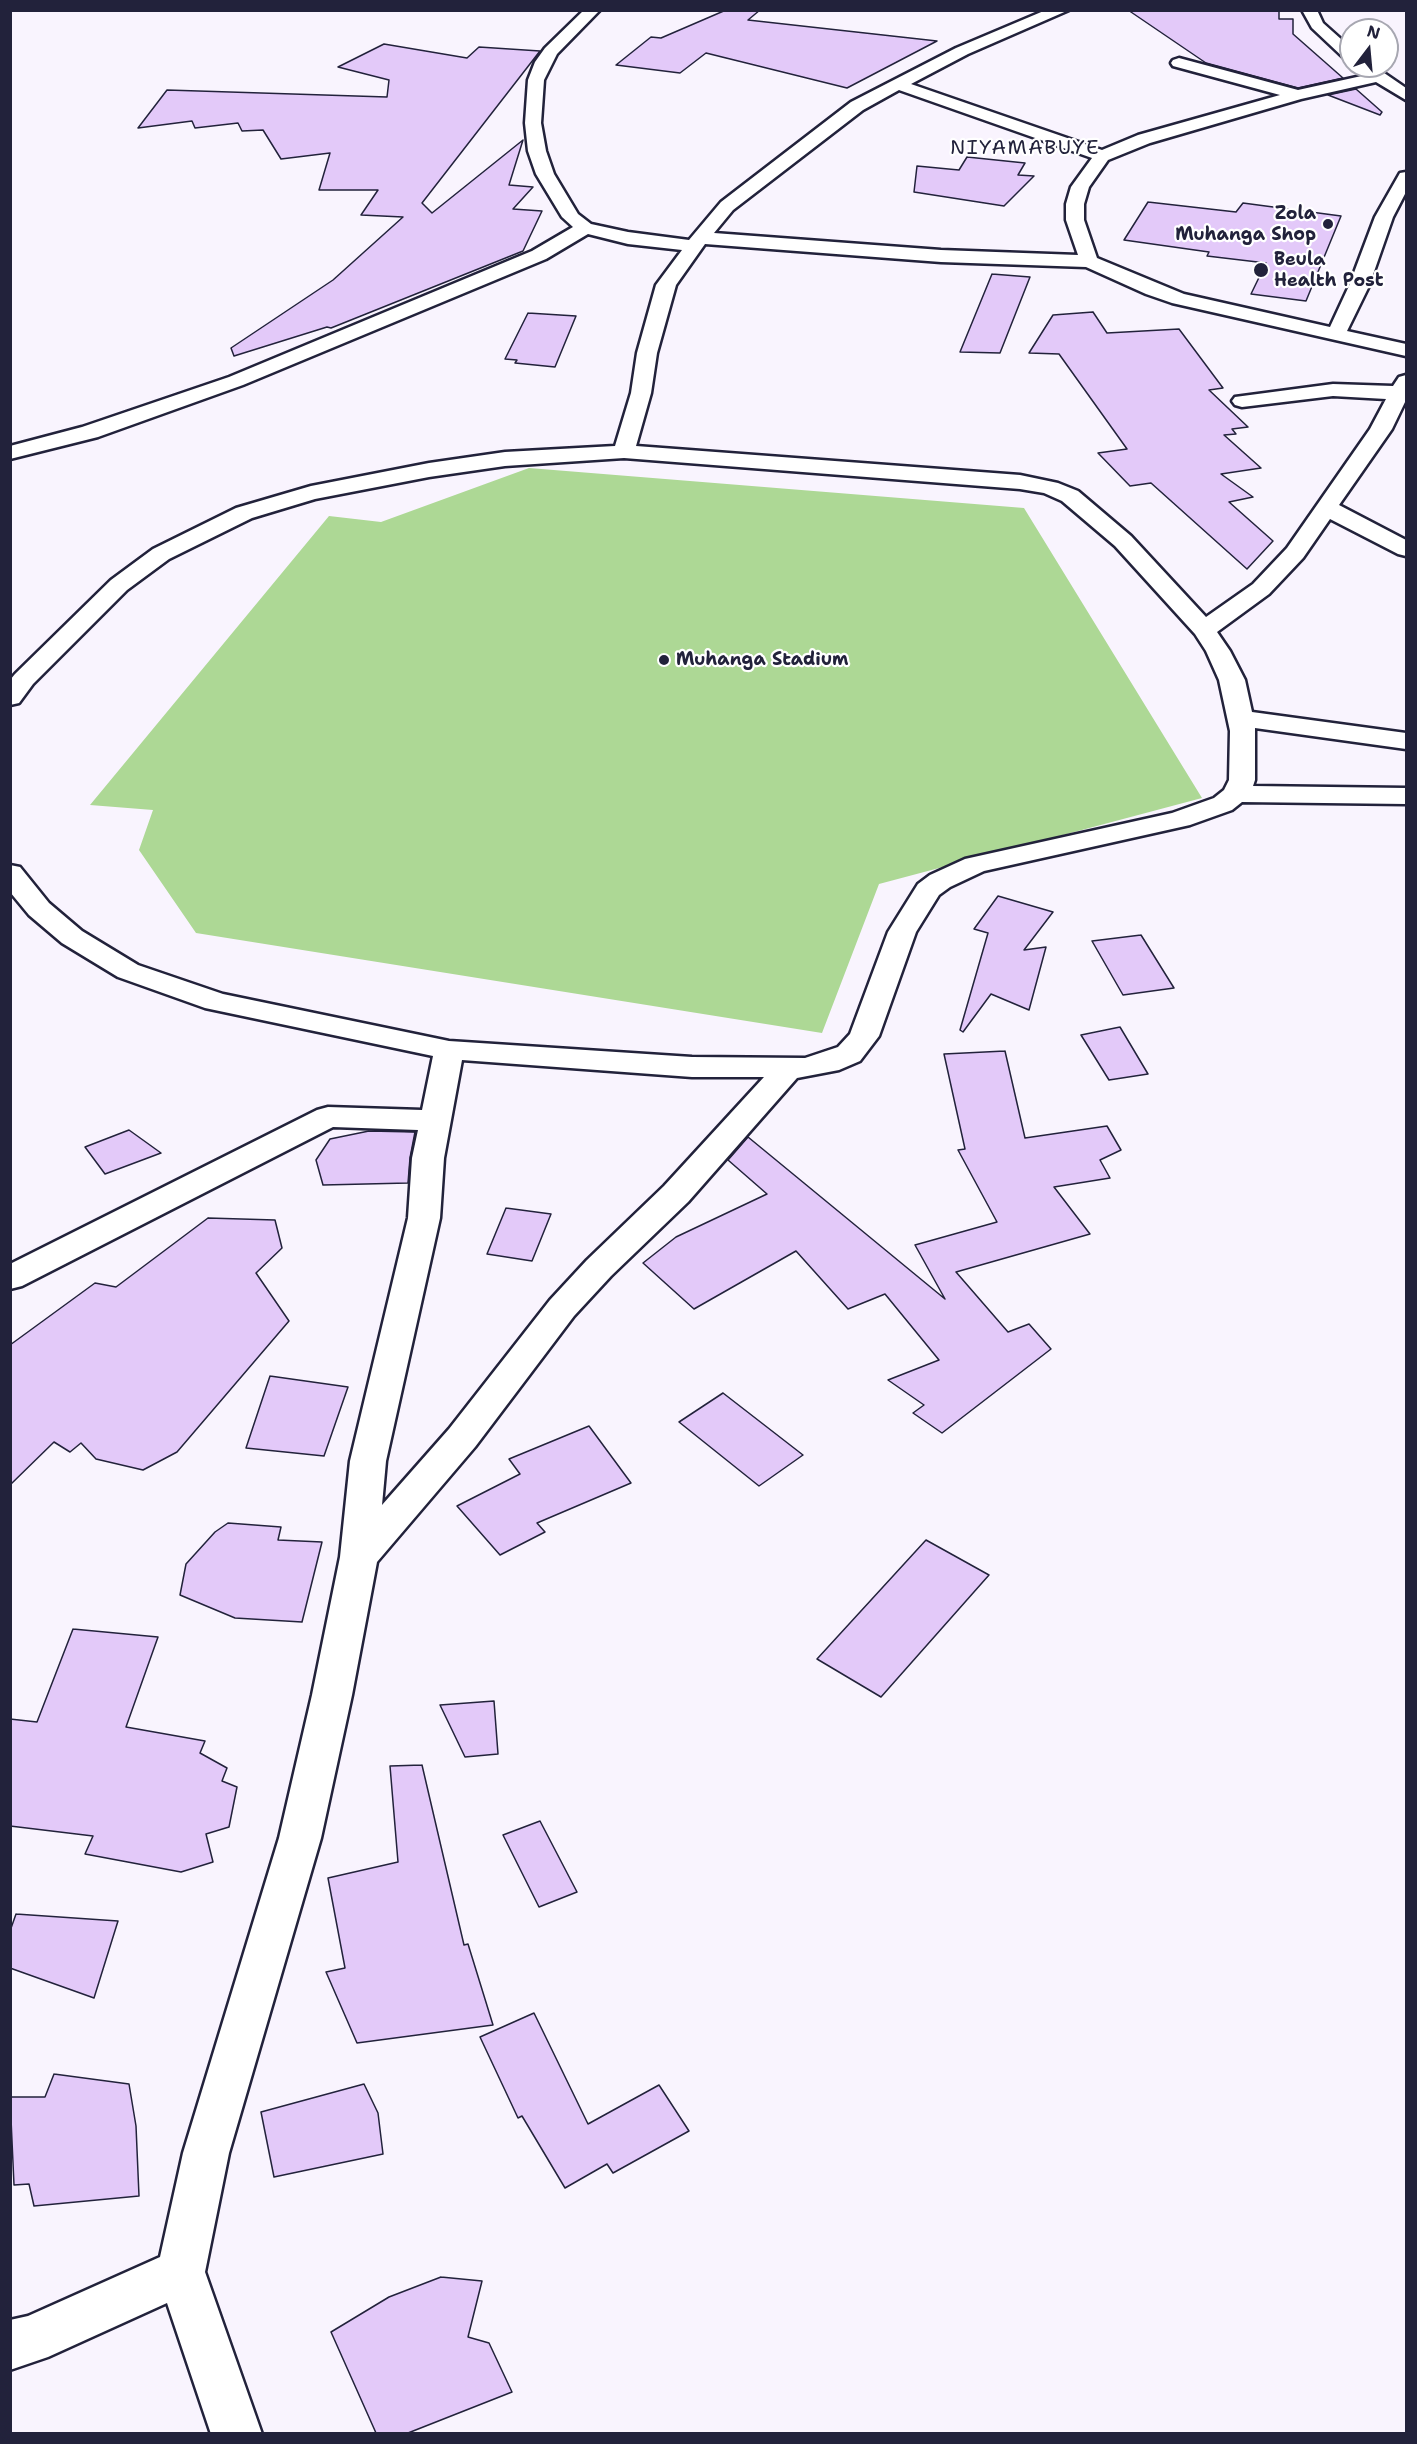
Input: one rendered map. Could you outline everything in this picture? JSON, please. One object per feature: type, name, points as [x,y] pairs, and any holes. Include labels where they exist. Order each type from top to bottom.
[{"type":"street","points":[[592,10],[566,34],[543,62],[537,80],[533,114],[537,151],[545,174],[571,217],[585,228],[628,238],[941,256],[1089,261],[1129,280],[1179,299],[1407,350]]},
{"type":"street","points":[[624,452],[641,393],[647,353],[666,285],[727,206],[813,137],[857,106],[896,84],[1018,26],[1062,10]]},
{"type":"street","points":[[1309,10],[1317,25],[1339,45]]},
{"type":"street","points":[[1179,63],[1298,95]]},
{"type":"street","points":[[1089,261],[1075,220],[1075,204],[1080,187],[1102,156],[1144,139],[1298,95],[1374,78]]},
{"type":"street","points":[[1381,78],[1407,95]]},
{"type":"street","points":[[896,84],[1102,156]]},
{"type":"street","points":[[1336,334],[1359,285],[1384,217],[1407,177]]},
{"type":"street","points":[[10,453],[90,432],[236,381],[539,255],[585,228]]},
{"type":"street","points":[[1204,630],[1262,589],[1295,553],[1327,508],[1390,432],[1403,387],[1333,390],[1242,401]]},
{"type":"street","points":[[10,698],[24,679],[119,585],[161,554],[244,513],[311,493],[429,470],[505,459],[624,452],[1020,482],[1050,488],[1070,496],[1123,541],[1204,630],[1218,651],[1232,680],[1243,731],[1242,780],[1236,794],[1223,804],[1180,819],[975,865],[940,881],[927,891],[902,932],[864,1036],[849,1054],[828,1063],[788,1069],[692,1067],[449,1050],[216,1002],[128,971],[72,937],[39,909],[10,873]]},
{"type":"street","points":[[1327,508],[1407,549]]},
{"type":"street","points":[[1240,718],[1407,741]]},
{"type":"street","points":[[1236,794],[1407,796]]},
{"type":"street","points":[[237,2433],[181,2272],[206,2153],[300,1838],[332,1695],[359,1557],[368,1461],[424,1218],[428,1158],[449,1050]]},
{"type":"street","points":[[359,1557],[462,1438],[562,1308],[599,1268],[676,1194],[788,1069]]},
{"type":"street","points":[[10,1278],[327,1117],[435,1120]]},
{"type":"street","points":[[10,2345],[31,2340],[181,2272]]},
{"type":"green space","name":"Muhanga Stadium","points":[[529,468],[1024,508],[1202,798],[879,884],[822,1033],[196,933],[139,850],[153,810],[90,805],[329,516],[381,522]]},
{"type":"building","points":[[726,10],[760,10],[748,20],[937,41],[847,88],[706,53],[680,73],[616,65],[651,37],[661,38]]},
{"type":"building","points":[[1128,10],[1279,10],[1279,19],[1293,19],[1293,34],[1339,74],[1339,78],[1343,78],[1298,88],[1206,63]]},
{"type":"building","points":[[384,44],[467,58],[479,47],[540,51],[422,203],[432,213],[523,140],[509,185],[533,187],[513,209],[542,211],[523,251],[331,328],[327,327],[234,356],[231,348],[333,280],[403,217],[361,215],[378,190],[319,190],[330,153],[281,159],[263,130],[242,131],[238,123],[195,128],[192,121],[138,128],[167,90],[387,97],[389,80],[338,67]]},
{"type":"building","points":[[1356,89],[1382,112],[1380,115],[1328,95]]},
{"type":"building","points":[[967,157],[1025,163],[1018,175],[1034,176],[1004,206],[914,192],[917,166],[959,170]]},
{"type":"building","points":[[1148,202],[1236,212],[1243,203],[1341,216],[1306,301],[1251,294],[1266,263],[1207,256],[1209,252],[1124,240]]},
{"type":"building","points":[[992,274],[1030,277],[1000,353],[960,352]]},
{"type":"building","points":[[1093,312],[1107,333],[1179,329],[1223,388],[1209,390],[1248,427],[1232,429],[1236,434],[1224,435],[1261,468],[1221,474],[1253,497],[1229,502],[1273,541],[1247,569],[1151,483],[1130,486],[1098,453],[1127,449],[1059,354],[1029,353],[1053,315]]},
{"type":"building","points":[[528,313],[576,316],[555,367],[515,363],[517,360],[505,359]]},
{"type":"building","points":[[998,896],[1053,912],[1024,950],[1046,947],[1029,1010],[991,994],[963,1032],[960,1030],[988,933],[974,929]]},
{"type":"building","points":[[1141,935],[1174,988],[1123,995],[1092,941]]},
{"type":"building","points":[[1120,1027],[1148,1074],[1109,1080],[1081,1035]]},
{"type":"building","points":[[1005,1051],[1025,1138],[1107,1126],[1121,1150],[1100,1160],[1110,1178],[1054,1187],[1090,1234],[956,1272],[1008,1332],[1029,1324],[1051,1349],[942,1433],[913,1413],[924,1405],[888,1380],[939,1360],[885,1294],[848,1309],[796,1251],[694,1309],[643,1263],[676,1237],[767,1194],[728,1160],[748,1137],[945,1299],[915,1245],[997,1222],[958,1150],[965,1149],[944,1054]]},
{"type":"building","points":[[129,1130],[161,1153],[105,1174],[85,1147]]},
{"type":"building","points":[[369,1131],[415,1132],[408,1183],[323,1185],[316,1160],[330,1139]]},
{"type":"building","points":[[506,1208],[551,1214],[532,1261],[487,1254]]},
{"type":"building","points":[[208,1218],[275,1220],[282,1248],[256,1273],[289,1321],[177,1452],[143,1470],[96,1459],[81,1443],[70,1452],[54,1442],[10,1485],[10,1345],[95,1283],[116,1287]]},
{"type":"building","points":[[270,1376],[348,1387],[324,1456],[246,1448]]},
{"type":"building","points":[[723,1393],[803,1455],[759,1486],[679,1422]]},
{"type":"building","points":[[589,1426],[631,1483],[537,1523],[545,1532],[500,1555],[457,1506],[520,1474],[509,1459]]},
{"type":"building","points":[[228,1523],[281,1527],[278,1540],[322,1542],[302,1622],[235,1618],[180,1595],[186,1564],[215,1532]]},
{"type":"building","points":[[926,1540],[989,1575],[881,1697],[817,1659]]},
{"type":"building","points":[[73,1629],[158,1637],[126,1727],[205,1741],[200,1753],[227,1768],[222,1781],[237,1787],[229,1827],[206,1834],[213,1862],[181,1872],[85,1854],[93,1836],[10,1826],[10,1719],[37,1722]]},
{"type":"building","points":[[494,1701],[498,1754],[465,1757],[440,1705]]},
{"type":"building","points":[[422,1765],[464,1945],[468,1944],[493,2025],[357,2043],[326,1972],[345,1968],[328,1878],[398,1862],[390,1766]]},
{"type":"building","points":[[540,1821],[577,1892],[539,1907],[503,1835]]},
{"type":"building","points":[[16,1914],[118,1921],[94,1998],[10,1968],[10,1931]]},
{"type":"building","points":[[534,2013],[588,2124],[659,2085],[689,2131],[613,2173],[607,2164],[565,2188],[522,2116],[518,2118],[480,2037]]},
{"type":"building","points":[[54,2074],[129,2084],[136,2126],[139,2196],[34,2206],[29,2184],[14,2185],[10,2097],[45,2097]]},
{"type":"building","points":[[364,2084],[378,2113],[383,2154],[274,2177],[261,2112]]},
{"type":"building","points":[[441,2277],[482,2281],[468,2337],[489,2343],[512,2392],[408,2433],[376,2433],[331,2332],[389,2297]]},
{"type":"place","name":"Zola Muhanga Shop","points":[[1328,224]]},
{"type":"place","name":"Beula Health Post","points":[[1261,270]]},
{"type":"place","name":"Muhanga Stadium","points":[[664,660]]},
{"type":"district","name":"NIYAMABUYE","points":[[1025,149]]}]
